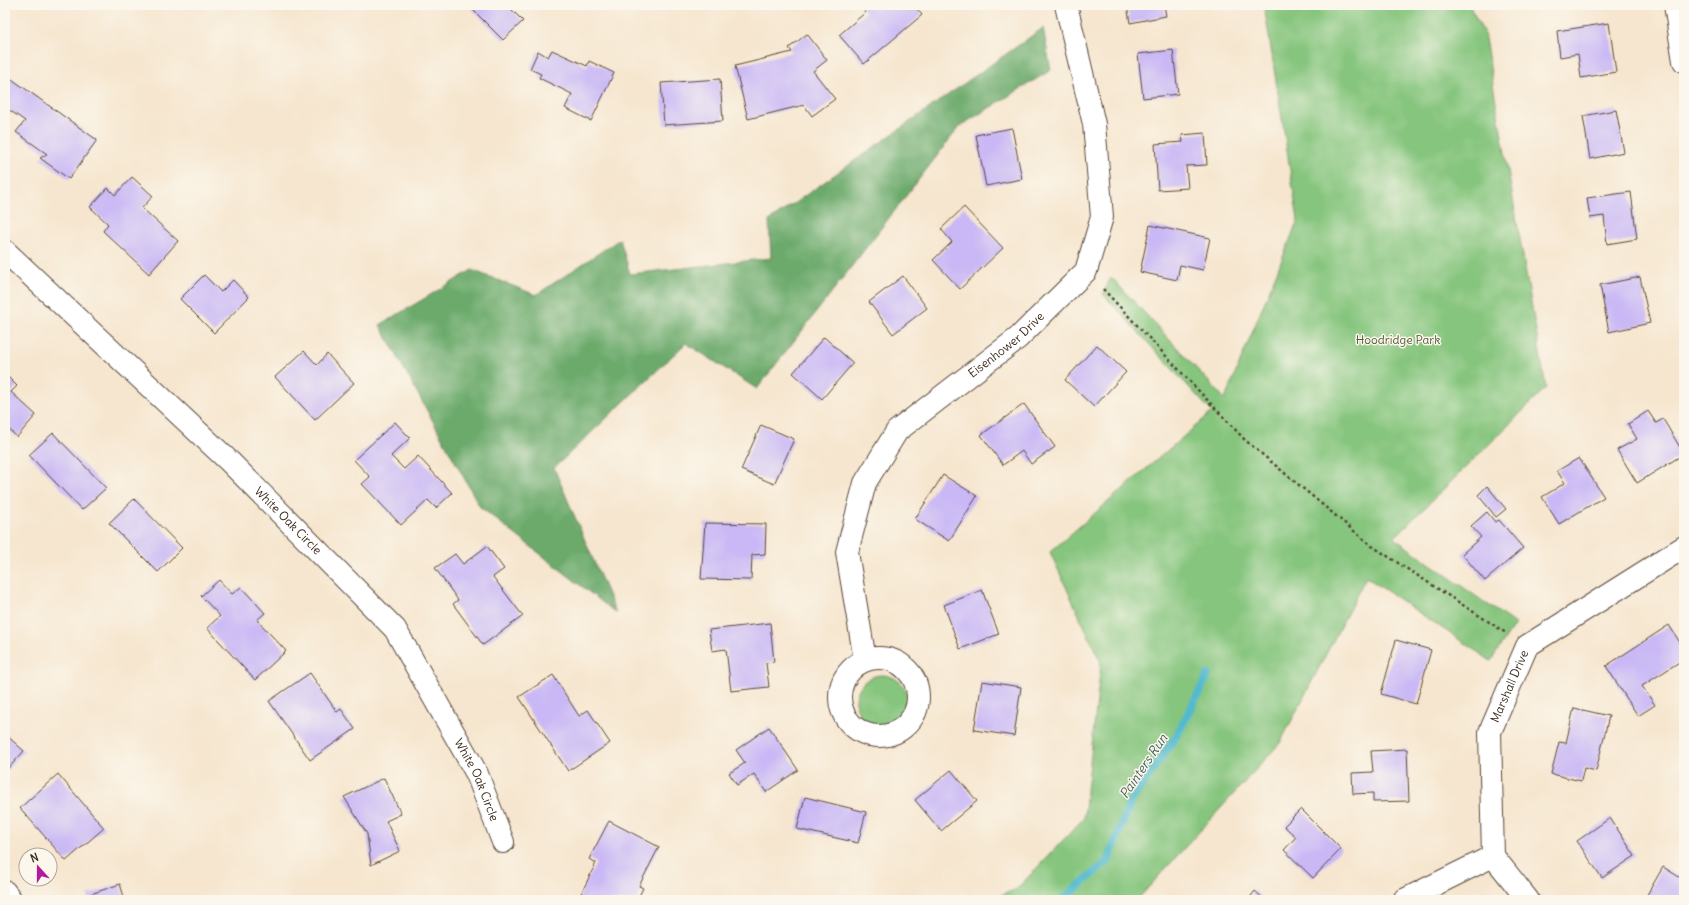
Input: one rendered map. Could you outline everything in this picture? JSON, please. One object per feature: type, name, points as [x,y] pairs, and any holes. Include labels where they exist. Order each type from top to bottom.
[{"type":"street","name":"Eisenhower Drive","points":[[865,660],[847,552],[865,483],[897,431],[1018,338],[1086,271],[1102,217],[1094,124],[1066,5]]},
{"type":"street","points":[[1675,5],[1684,61]]},
{"type":"street","name":"White Oak Circle","points":[[5,251],[230,462],[395,629],[477,774],[503,842]]},
{"type":"street","name":"Marshall Drive","points":[[1493,856],[1490,732],[1527,646],[1684,547]]},
{"type":"street","points":[[1404,900],[1493,856],[1528,900]]},
{"type":"street","points":[[5,892],[11,900]]},
{"type":"path","points":[[1086,271],[1245,440],[1372,546],[1527,646]]},
{"type":"green space","name":"Hoodridge Park","points":[[1264,5],[1469,5],[1484,33],[1546,388],[1394,538],[1515,624],[1491,661],[1366,577],[1280,743],[1137,900],[988,900],[1017,889],[1084,818],[1101,663],[1050,552],[1212,412],[1103,294],[1111,277],[1225,399],[1298,220]]},
{"type":"green space","points":[[1043,28],[1051,70],[960,126],[757,389],[686,343],[554,468],[616,613],[480,507],[380,325],[472,270],[536,295],[620,239],[630,274],[771,258],[769,221]]},
{"type":"green space","points":[[882,675],[892,677],[900,683],[906,691],[908,701],[906,711],[900,719],[892,725],[882,727],[872,725],[864,719],[858,711],[856,701],[858,691],[864,683],[872,677]]},
{"type":"building","points":[[468,5],[507,5],[523,21],[503,40]]},
{"type":"building","points":[[865,5],[914,5],[922,15],[864,64],[839,35],[866,12],[861,8]]},
{"type":"building","points":[[1127,5],[1164,5],[1166,16],[1130,23]]},
{"type":"building","points":[[1609,23],[1616,72],[1581,78],[1578,54],[1560,57],[1557,31]]},
{"type":"building","points":[[807,34],[827,60],[813,71],[835,99],[812,116],[804,105],[748,119],[735,66],[792,52],[789,48]]},
{"type":"building","points":[[552,50],[587,66],[589,61],[614,73],[591,121],[565,108],[572,94],[539,78],[541,74],[530,69],[538,51],[548,57]]},
{"type":"building","points":[[1173,50],[1178,94],[1143,98],[1138,54]]},
{"type":"building","points":[[6,75],[97,140],[69,179],[40,158],[47,154],[16,132],[25,121],[5,107]]},
{"type":"building","points":[[720,79],[723,121],[664,125],[661,83]]},
{"type":"building","points":[[1616,110],[1624,152],[1590,159],[1583,116]]},
{"type":"building","points":[[1012,128],[1022,179],[986,186],[976,135]]},
{"type":"building","points":[[1205,133],[1207,165],[1186,166],[1188,188],[1158,190],[1155,144],[1183,142],[1182,135]]},
{"type":"building","points":[[132,177],[153,196],[142,208],[178,241],[149,274],[103,231],[108,224],[90,207],[108,188],[115,195]]},
{"type":"building","points":[[1631,192],[1637,239],[1607,244],[1604,216],[1590,218],[1587,198]]},
{"type":"building","points":[[964,207],[1003,248],[960,289],[933,260],[952,242],[941,229]]},
{"type":"building","points":[[1150,225],[1210,238],[1203,270],[1180,265],[1177,280],[1140,272]]},
{"type":"building","points":[[204,275],[221,292],[233,280],[249,297],[214,333],[180,299]]},
{"type":"building","points":[[903,276],[927,308],[893,334],[869,302]]},
{"type":"building","points":[[1640,277],[1650,323],[1609,332],[1600,285]]},
{"type":"building","points":[[824,337],[853,363],[822,399],[793,373]]},
{"type":"building","points":[[1097,345],[1126,372],[1094,407],[1065,380]]},
{"type":"building","points":[[304,351],[317,365],[327,354],[354,383],[315,420],[275,377]]},
{"type":"building","points":[[5,374],[17,386],[11,392],[36,415],[17,437],[5,426]]},
{"type":"building","points":[[1024,404],[1055,447],[1031,464],[1022,451],[1003,465],[981,435]]},
{"type":"building","points":[[1648,411],[1656,423],[1663,419],[1684,454],[1637,483],[1617,450],[1637,439],[1628,424]]},
{"type":"building","points":[[395,422],[410,438],[391,456],[404,469],[418,456],[452,493],[436,508],[428,500],[401,525],[362,484],[370,477],[354,460]]},
{"type":"building","points":[[761,425],[794,439],[774,484],[741,470]]},
{"type":"building","points":[[53,433],[106,488],[82,510],[29,455]]},
{"type":"building","points":[[1579,458],[1604,497],[1559,524],[1542,497],[1565,483],[1557,471]]},
{"type":"building","points":[[943,475],[977,496],[949,541],[915,519]]},
{"type":"building","points":[[1487,486],[1506,509],[1496,517],[1478,495]]},
{"type":"building","points":[[134,499],[182,548],[158,572],[109,523]]},
{"type":"building","points":[[1487,512],[1495,522],[1499,520],[1523,548],[1485,581],[1462,554],[1481,537],[1471,526]]},
{"type":"building","points":[[705,523],[766,524],[765,554],[752,555],[751,580],[701,579]]},
{"type":"building","points":[[487,546],[504,569],[493,577],[523,616],[483,645],[453,604],[458,600],[435,568],[455,554],[463,564]]},
{"type":"building","points":[[219,580],[232,594],[241,587],[265,613],[257,620],[286,651],[255,680],[207,628],[220,616],[201,596]]},
{"type":"building","points":[[982,590],[999,634],[960,649],[944,605]]},
{"type":"building","points":[[770,623],[774,662],[766,663],[769,687],[731,691],[726,649],[712,651],[709,630]]},
{"type":"building","points":[[1669,625],[1684,649],[1684,659],[1642,686],[1655,705],[1638,716],[1606,666]]},
{"type":"building","points":[[1396,640],[1431,650],[1416,704],[1381,694]]},
{"type":"building","points":[[310,673],[337,712],[341,709],[355,729],[310,760],[269,701]]},
{"type":"building","points":[[553,675],[579,716],[588,710],[610,743],[568,771],[519,697]]},
{"type":"building","points":[[982,681],[1021,687],[1014,736],[974,730]]},
{"type":"building","points":[[1574,708],[1609,716],[1596,771],[1584,768],[1581,781],[1551,774],[1559,742],[1566,743]]},
{"type":"building","points":[[769,727],[798,770],[766,792],[754,774],[737,785],[729,773],[745,763],[736,750]]},
{"type":"building","points":[[5,734],[24,751],[5,772]]},
{"type":"building","points":[[1407,749],[1409,801],[1373,802],[1373,793],[1353,794],[1352,773],[1373,772],[1371,751]]},
{"type":"building","points":[[951,770],[977,801],[941,831],[915,800]]},
{"type":"building","points":[[58,774],[104,828],[66,861],[58,852],[58,847],[54,847],[20,808]]},
{"type":"building","points":[[384,778],[401,814],[386,821],[400,851],[371,865],[367,834],[344,797]]},
{"type":"building","points":[[805,797],[866,812],[858,843],[797,829]]},
{"type":"building","points":[[1301,809],[1341,849],[1313,878],[1284,850],[1296,837],[1284,826]]},
{"type":"building","points":[[1610,818],[1635,856],[1602,878],[1577,841]]},
{"type":"building","points":[[609,821],[659,847],[639,886],[643,888],[637,900],[578,900],[596,863],[589,859]]},
{"type":"building","points":[[1663,867],[1684,880],[1684,900],[1644,900]]},
{"type":"building","points":[[120,884],[125,900],[89,900],[88,895]]},
{"type":"building","points":[[1255,891],[1265,900],[1248,900]]},
{"type":"waterway","name":"Painters Run","points":[[1062,900],[1108,861],[1131,801],[1177,735],[1208,675]]}]
